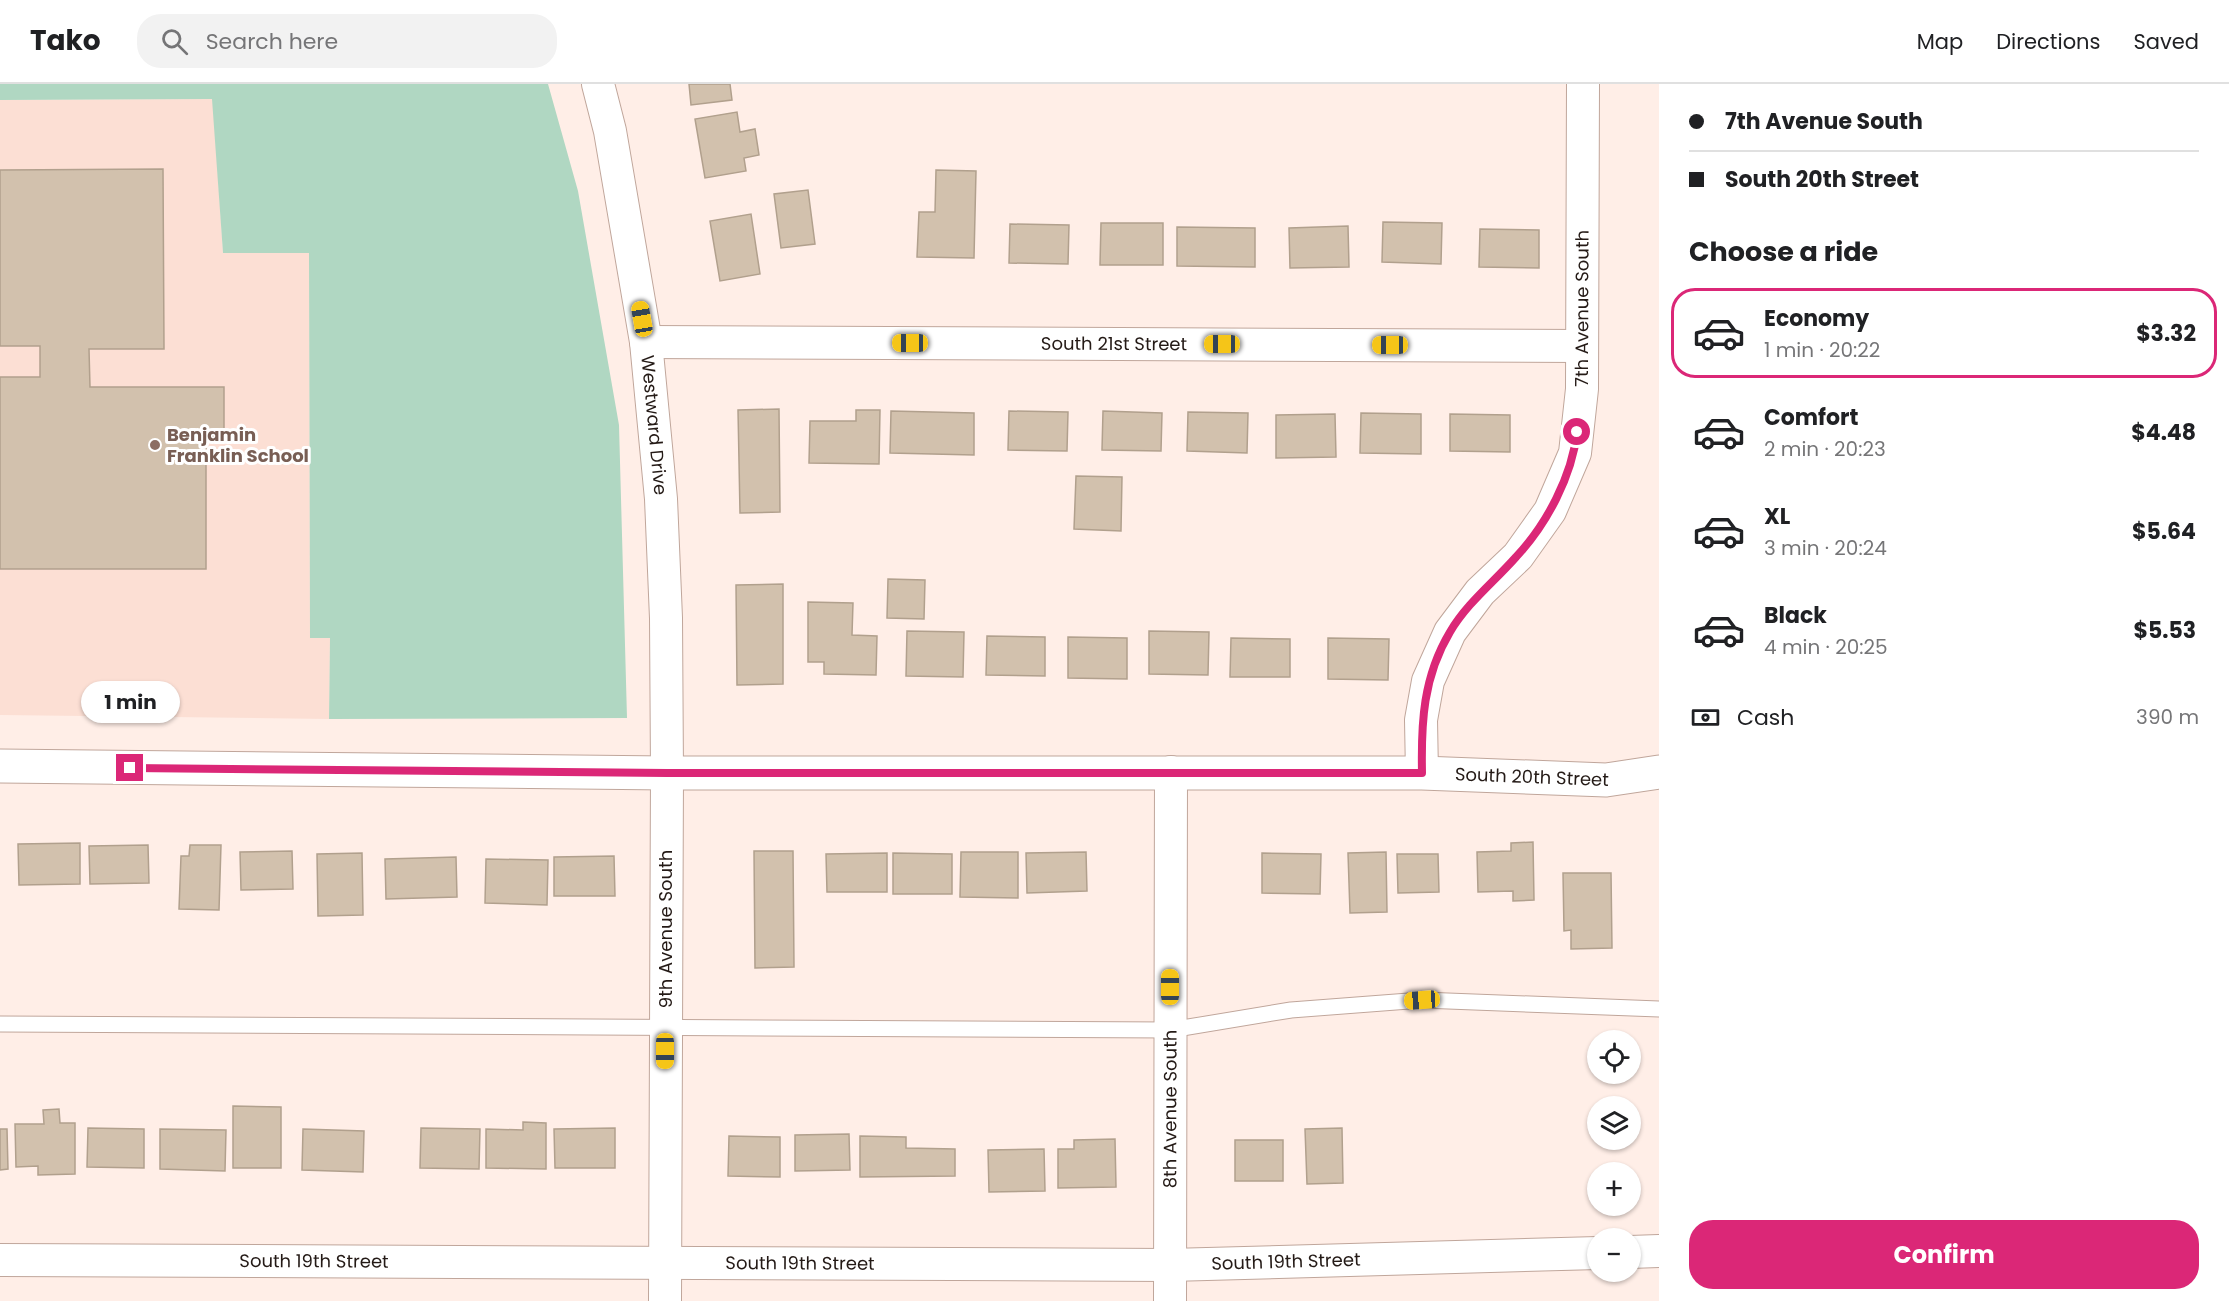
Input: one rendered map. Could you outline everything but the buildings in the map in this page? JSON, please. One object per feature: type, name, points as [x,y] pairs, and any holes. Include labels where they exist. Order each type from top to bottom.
[{"type":"street","name":"Westward Drive","points":[[598,84],[610,130],[646,342],[661,499],[666,618],[667,773]]},
{"type":"street","name":"7th Avenue South","points":[[1422,773],[1422,720],[1428,681],[1450,632],[1480,592],[1518,556],[1550,511],[1575,453],[1582,389],[1583,84]]},
{"type":"street","name":"South 21st Street","points":[[646,342],[1581,346]]},
{"type":"street","name":"South 20th Street","points":[[0,766],[667,773],[1422,773],[1606,780],[1659,772]]},
{"type":"street","name":"8th Avenue South","points":[[1170,1301],[1171,772]]},
{"type":"street","name":"9th Avenue South","points":[[664,1301],[667,773]]},
{"type":"street","points":[[1641,1252],[1659,1251]]},
{"type":"street","name":"South 19th Street","points":[[0,1260],[1170,1265],[1587,1253]]},
{"type":"lane","points":[[0,1024],[1170,1030],[1291,1010],[1422,1000],[1659,1009]]},
{"type":"shaded area","name":"Benjamin Franklin School","points":[[213,99],[223,253],[309,253],[310,638],[330,638],[329,719],[0,715],[0,100]]},
{"type":"green space","points":[[0,84],[548,84],[578,191],[619,425],[627,718],[329,719],[330,638],[310,638],[309,253],[223,253],[212,99],[0,100]]},
{"type":"place","name":"Benjamin Franklin School","points":[[155,445]]},
{"type":"route","points":[[130,768],[667,773],[1422,773],[1422,720],[1428,681],[1450,632],[1480,592],[1518,556],[1550,511],[1575,453],[1577,432]]}]
